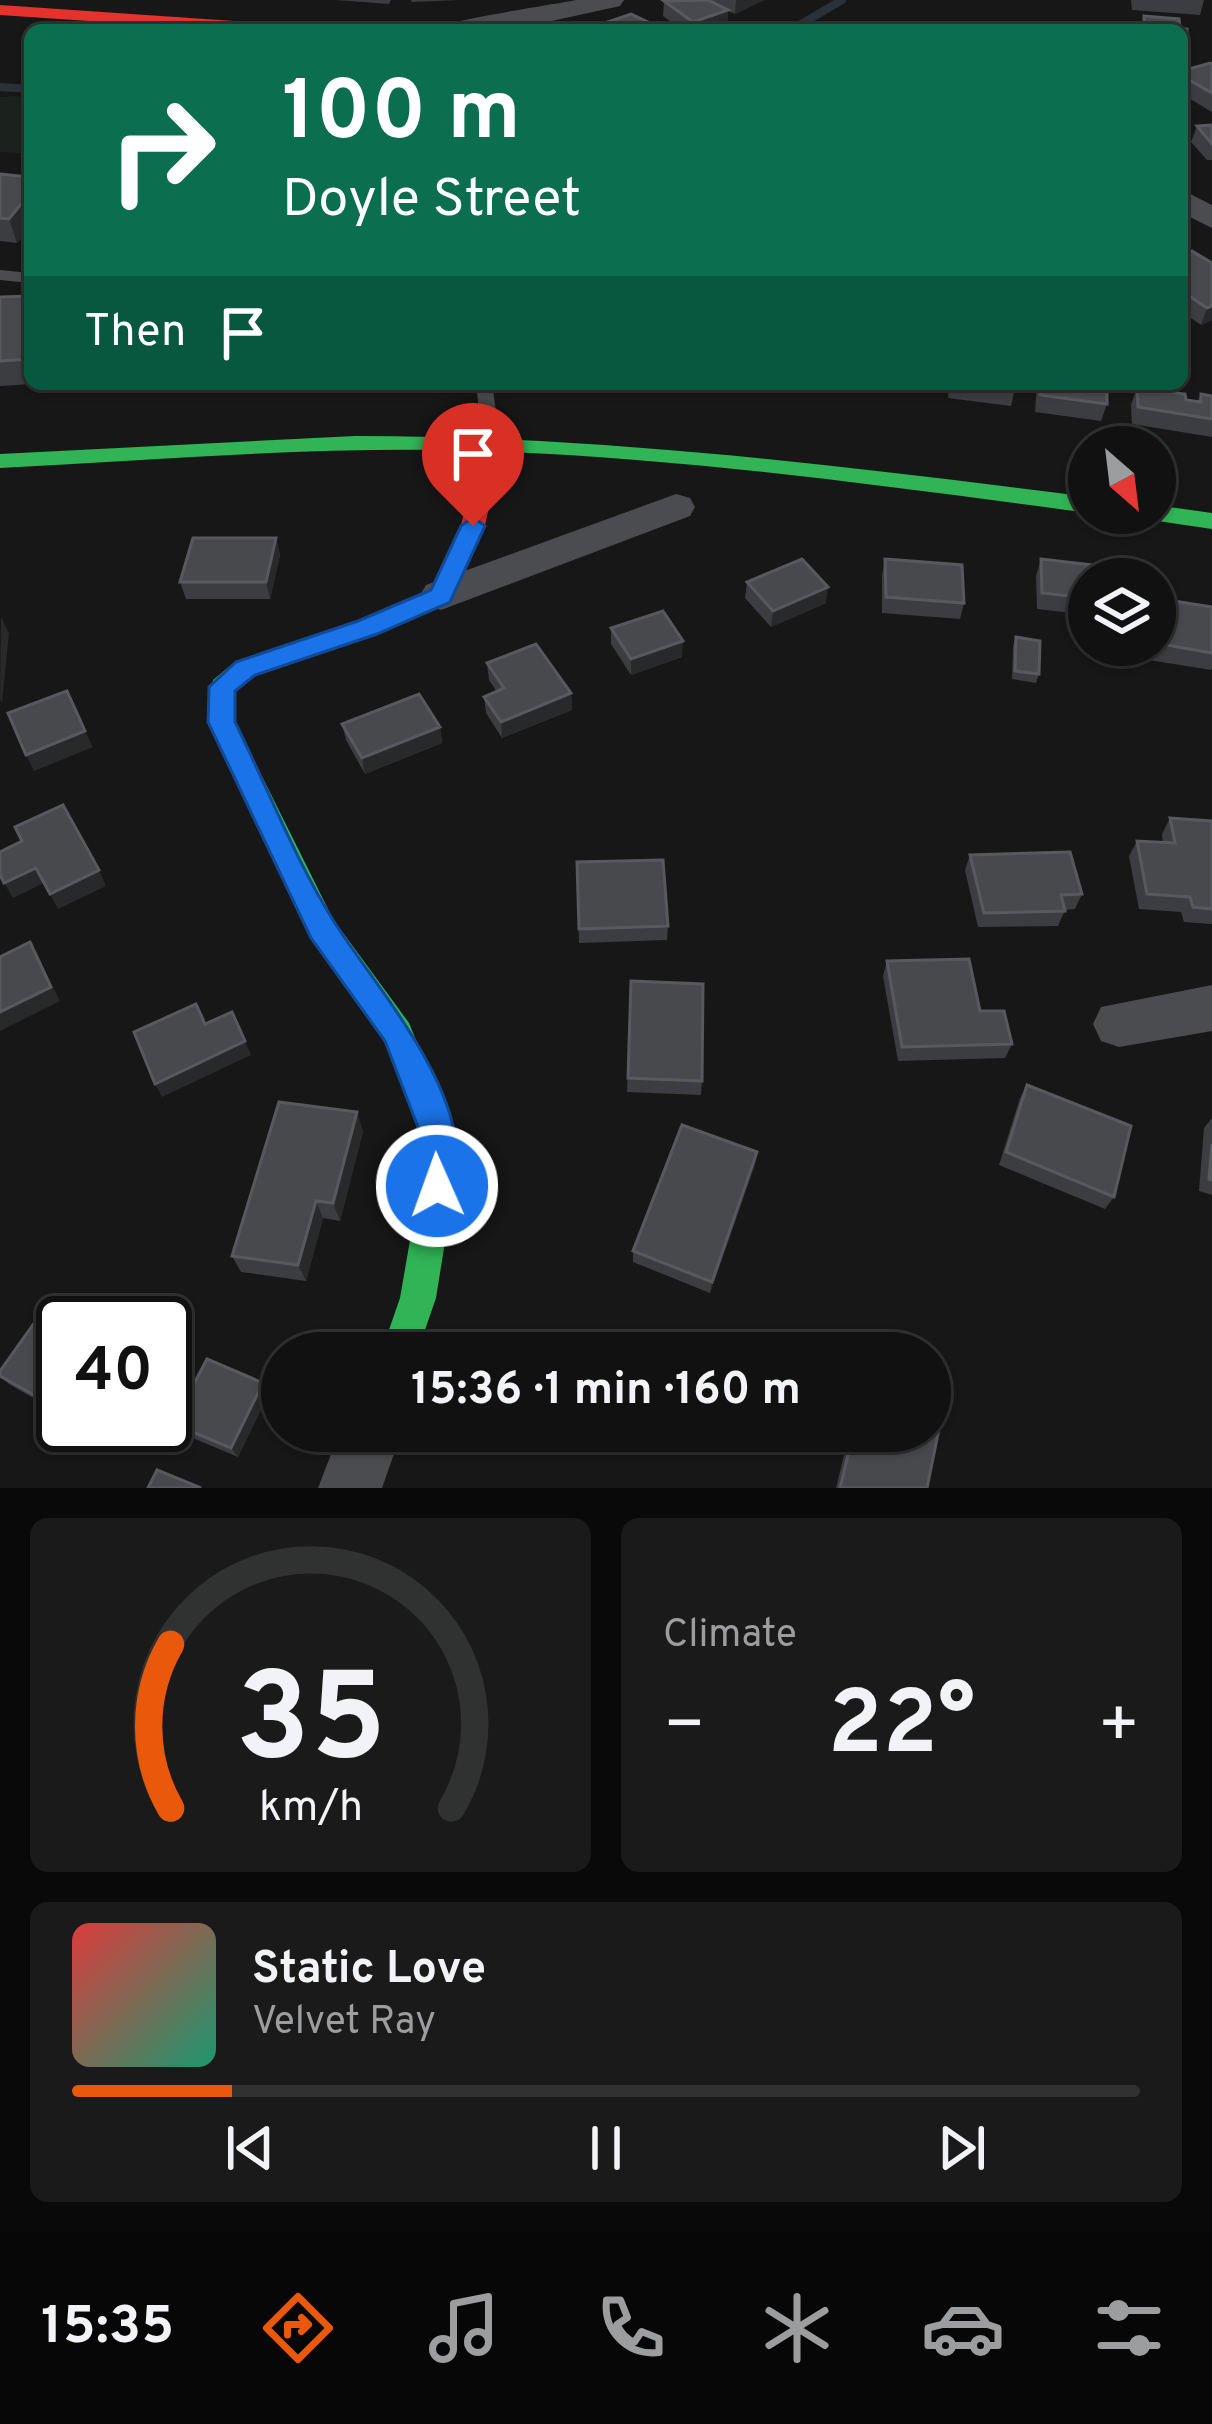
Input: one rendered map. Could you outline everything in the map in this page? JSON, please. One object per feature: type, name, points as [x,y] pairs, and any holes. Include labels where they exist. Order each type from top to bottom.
[{"type":"street","points":[[502,24],[610,0]]},
{"type":"street","points":[[3,12],[196,24]]},
{"type":"street","points":[[0,461],[356,443],[491,446],[827,471],[1068,502]]},
{"type":"street","points":[[441,596],[473,526],[491,446]]},
{"type":"street","points":[[406,1332],[418,1298],[443,1148],[398,1033],[322,928],[222,722],[222,687],[245,668],[368,628],[676,506]]},
{"type":"street","points":[[1176,516],[1212,520]]},
{"type":"street","points":[[1119,1024],[1212,1008]]},
{"type":"street","points":[[350,1488],[363,1452]]},
{"type":"lane","points":[[485,390],[491,446]]},
{"type":"shaded area","points":[[0,97],[24,98],[24,154],[0,152]]},
{"type":"building","points":[[708,0],[728,10],[693,22],[664,1]]},
{"type":"building","points":[[631,14],[650,23],[650,24],[602,24]]},
{"type":"building","points":[[1144,16],[1179,19],[1180,24],[1144,24]]},
{"type":"building","points":[[1212,64],[1212,93],[1188,79],[1188,69]]},
{"type":"building","points":[[1212,125],[1212,144],[1197,126]]},
{"type":"building","points":[[0,174],[24,176],[24,200],[9,219],[0,218]]},
{"type":"building","points":[[1188,253],[1212,263],[1212,306],[1207,308],[1188,295]]},
{"type":"building","points":[[24,296],[24,359],[0,361],[0,297]]},
{"type":"building","points":[[1040,390],[1107,390],[1107,404],[1040,395]]},
{"type":"building","points":[[1137,390],[1185,394],[1186,400],[1201,402],[1201,394],[1212,396],[1212,419],[1138,407]]},
{"type":"building","points":[[193,538],[276,538],[266,582],[180,582]]},
{"type":"building","points":[[802,559],[828,587],[773,611],[747,582]]},
{"type":"building","points":[[885,559],[962,565],[964,603],[886,597]]},
{"type":"building","points":[[1041,559],[1068,562],[1068,596],[1042,593]]},
{"type":"building","points":[[1176,601],[1212,607],[1212,653],[1176,647]]},
{"type":"building","points":[[663,611],[683,641],[631,659],[611,628]]},
{"type":"building","points":[[1016,637],[1040,641],[1039,674],[1015,671]]},
{"type":"building","points":[[536,644],[571,693],[501,722],[484,697],[504,688],[487,663]]},
{"type":"building","points":[[67,691],[85,731],[26,755],[8,713]]},
{"type":"building","points":[[419,694],[440,727],[362,758],[342,724]]},
{"type":"building","points":[[63,805],[99,870],[50,894],[36,868],[4,883],[0,852],[22,841],[15,827]]},
{"type":"building","points":[[1170,818],[1212,821],[1212,909],[1193,907],[1190,897],[1147,894],[1137,841],[1175,843]]},
{"type":"building","points":[[1070,852],[1082,894],[1061,895],[1065,911],[984,913],[970,855]]},
{"type":"building","points":[[663,860],[668,926],[579,929],[577,862]]},
{"type":"building","points":[[30,942],[51,987],[0,1012],[0,957]]},
{"type":"building","points":[[969,959],[980,1011],[1004,1011],[1012,1044],[902,1047],[887,961]]},
{"type":"building","points":[[631,981],[703,984],[702,1081],[628,1078]]},
{"type":"building","points":[[196,1004],[205,1024],[232,1012],[245,1041],[155,1084],[134,1032]]},
{"type":"building","points":[[1027,1085],[1131,1126],[1114,1197],[1006,1152]]},
{"type":"building","points":[[279,1102],[357,1112],[333,1203],[316,1201],[298,1265],[232,1256]]},
{"type":"building","points":[[682,1125],[757,1152],[712,1282],[633,1251]]},
{"type":"building","points":[[36,1321],[36,1396],[0,1376]]},
{"type":"building","points":[[207,1359],[261,1382],[231,1448],[192,1432],[192,1388]]},
{"type":"building","points":[[849,1452],[934,1452],[927,1488],[840,1488]]},
{"type":"building","points":[[157,1470],[201,1488],[148,1488]]},
{"type":"waterway","points":[[801,24],[842,0]]},
{"type":"waterway","points":[[0,87],[24,89]]},
{"type":"traffic: fast","points":[[0,461],[311,444],[539,446],[723,460],[1068,502]]},
{"type":"traffic: fast","points":[[1176,516],[1212,521]]},
{"type":"traffic: fast","points":[[284,655],[245,668],[222,687],[222,722],[322,928],[398,1033],[443,1148],[418,1298],[406,1332]]},
{"type":"traffic: jam","points":[[0,10],[204,24]]},
{"type":"traffic: jam","points":[[284,655],[368,628],[441,595],[473,525],[492,446]]},
{"type":"route","points":[[437,1186],[443,1148],[398,1033],[322,928],[222,722],[222,687],[245,668],[368,628],[441,596],[473,526]]}]
